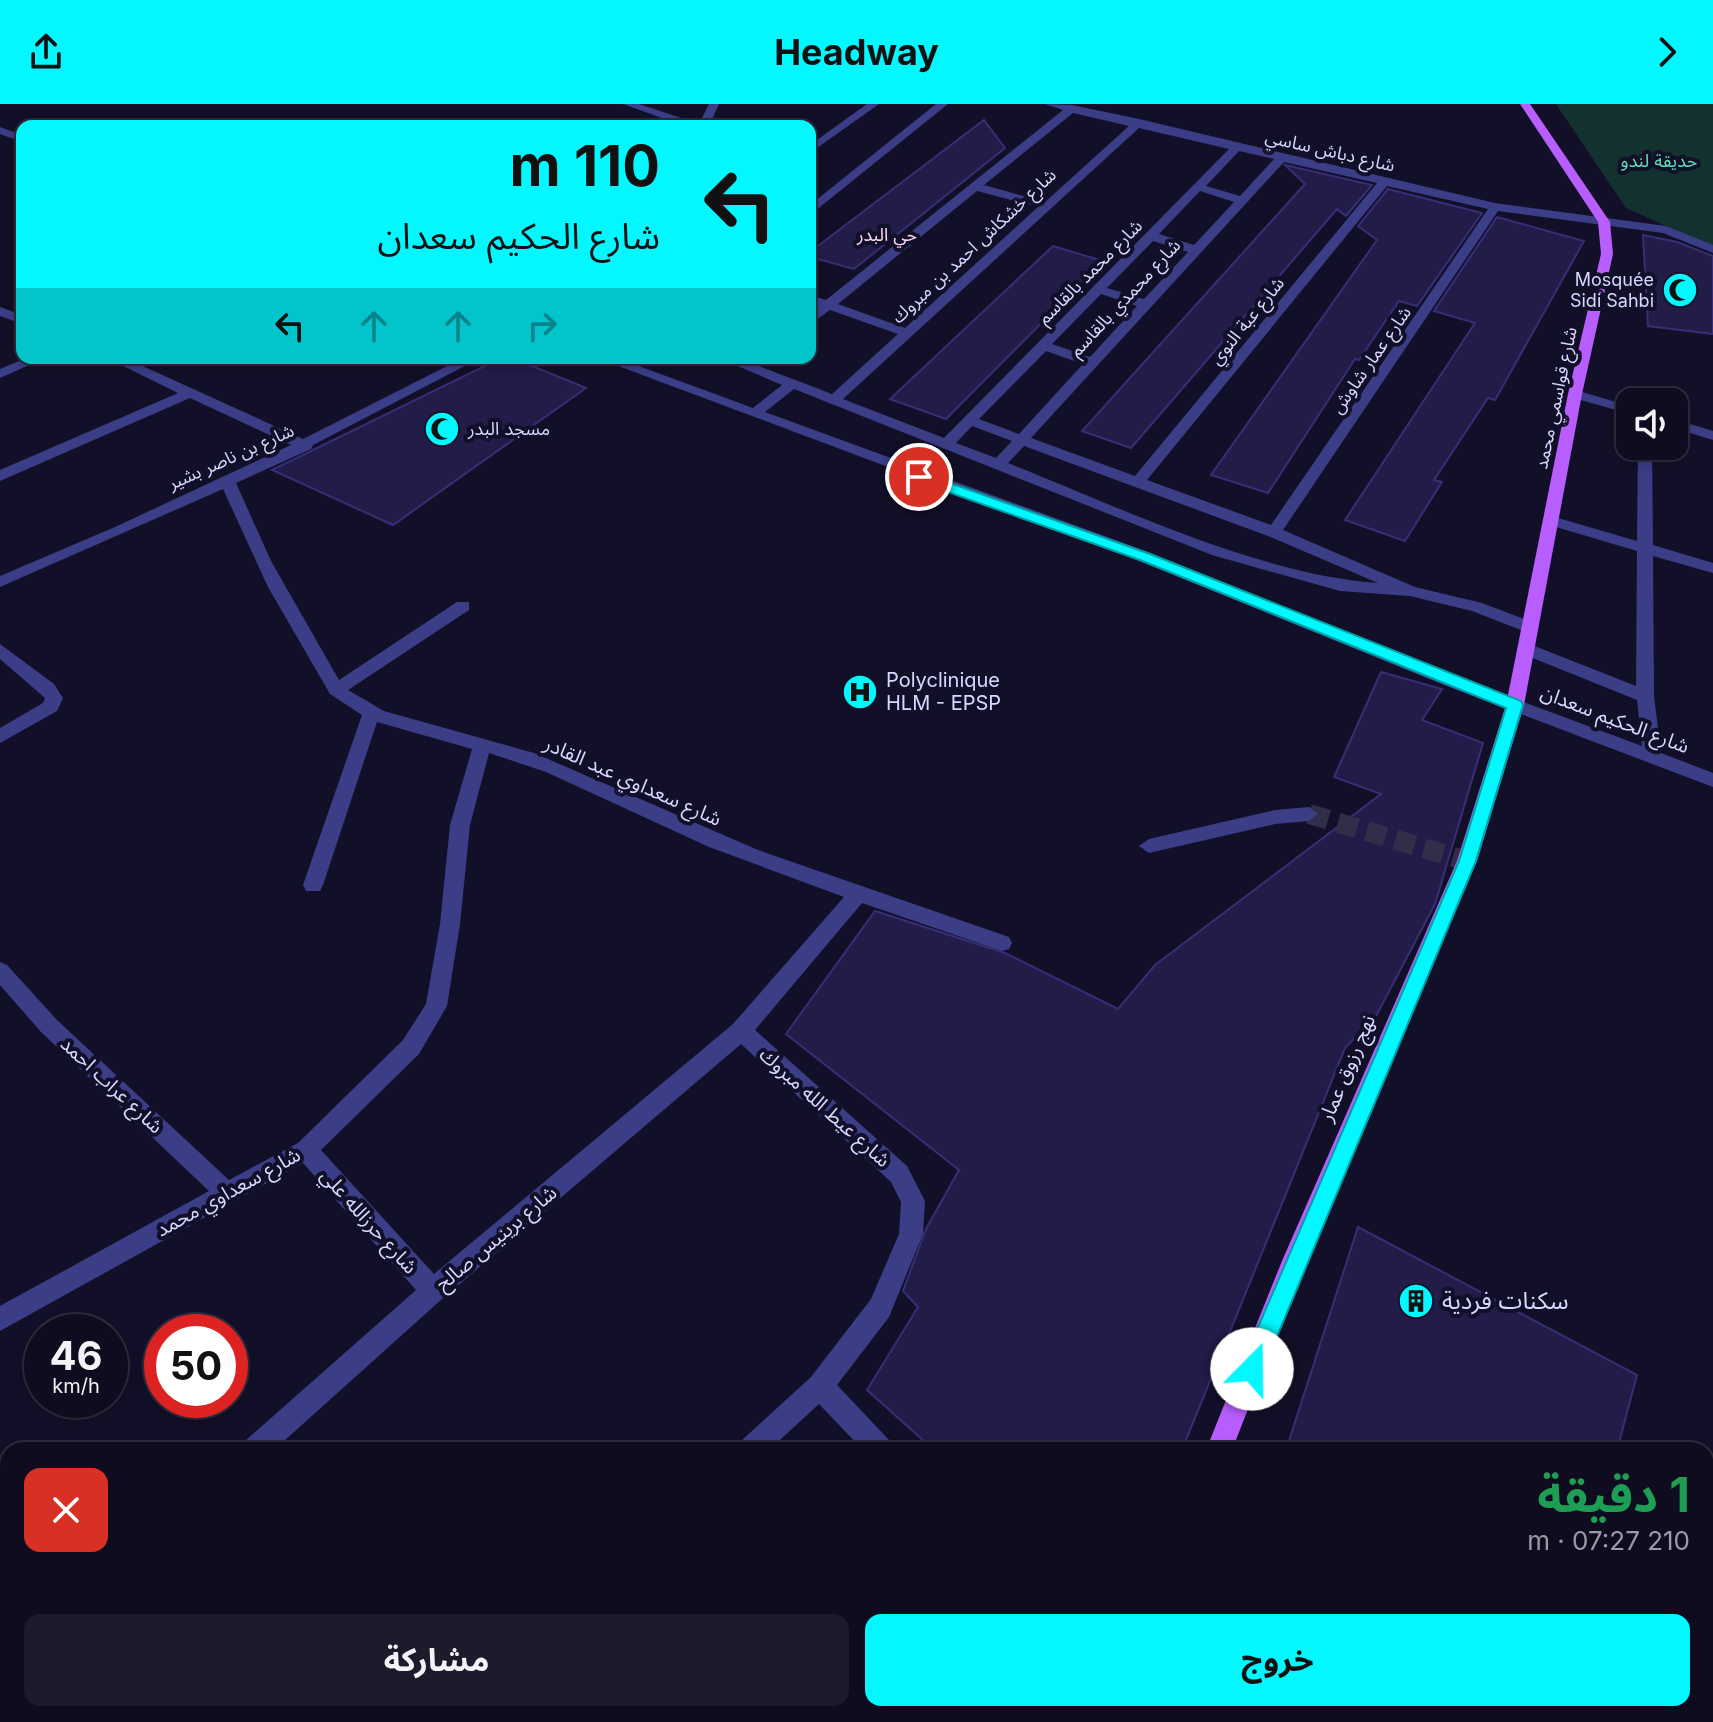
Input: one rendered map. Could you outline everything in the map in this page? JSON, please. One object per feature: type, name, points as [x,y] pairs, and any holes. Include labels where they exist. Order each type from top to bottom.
[{"type":"main road","points":[[1525,104],[1604,222]]},
{"type":"main road","name":"شارع قواسمي محمد","points":[[1526,649],[1575,394],[1607,254],[1604,222]]},
{"type":"main road","points":[[1515,705],[1526,649]]},
{"type":"main road","name":"نهج رزوق عمار","points":[[1222,1442],[1294,1261],[1467,861],[1515,705]]},
{"type":"street","points":[[628,104],[677,120]]},
{"type":"street","points":[[816,146],[874,104]]},
{"type":"street","points":[[816,206],[943,104]]},
{"type":"street","name":"شارع دباش ساسي","points":[[1050,104],[1139,122],[1495,207],[1666,230],[1713,249]]},
{"type":"street","points":[[816,315],[1072,108]]},
{"type":"street","name":"شارع خشكاش احمد بن مبروك","points":[[835,399],[1044,205],[1139,122]]},
{"type":"street","name":"شارع محمد بالقاسم","points":[[946,445],[1237,147]]},
{"type":"street","name":"شارع محمدي بالقاسم","points":[[998,465],[1281,158]]},
{"type":"street","name":"شارع عبة النوي","points":[[1138,482],[1384,182]]},
{"type":"street","points":[[977,187],[1044,205]]},
{"type":"street","points":[[1198,187],[1242,200]]},
{"type":"street","name":"شارع عمار شاوش","points":[[1274,532],[1495,207]]},
{"type":"street","points":[[1151,236],[1195,250]]},
{"type":"street","points":[[1098,289],[1145,304]]},
{"type":"street","points":[[816,301],[907,333]]},
{"type":"street","points":[[1043,345],[1090,362]]},
{"type":"street","points":[[0,374],[24,364]]},
{"type":"street","points":[[128,364],[306,446]]},
{"type":"street","name":"شارع بن ناصر بشير","points":[[0,582],[87,547],[306,446],[462,364]]},
{"type":"street","name":"شارع الحكيم سعدان","points":[[620,364],[1145,557],[1515,705],[1713,780]]},
{"type":"street","points":[[759,364],[793,383],[1218,551],[1340,586],[1410,591],[1476,607],[1531,628]]},
{"type":"street","points":[[754,414],[793,383]]},
{"type":"street","points":[[0,476],[192,392]]},
{"type":"street","points":[[1575,394],[1616,406]]},
{"type":"street","points":[[968,420],[1274,532],[1410,591]]},
{"type":"street","points":[[1688,428],[1713,436]]},
{"type":"street","points":[[1645,460],[1645,696],[1652,757]]},
{"type":"street","name":"شارع سعداوي عبد القادر","points":[[227,480],[240,514],[291,617],[336,690],[371,714],[539,762],[670,824],[858,894],[1002,943]]},
{"type":"street","points":[[1551,521],[1647,546],[1713,568]]},
{"type":"street","points":[[1200,581],[1218,551]]},
{"type":"street","points":[[336,690],[463,606]]},
{"type":"street","points":[[1526,649],[1645,696]]},
{"type":"street","points":[[0,650],[48,688],[54,698],[51,707],[0,736]]},
{"type":"street","points":[[313,885],[371,714]]},
{"type":"street","name":"شارع سعداوي محمد","points":[[0,1319],[306,1150],[411,1047],[436,1006],[450,924],[460,825],[482,745]]},
{"type":"street","points":[[1149,846],[1275,817],[1309,814]]},
{"type":"street","name":"شارع عيط الله مبروك","points":[[759,1442],[820,1386],[880,1308],[911,1234],[913,1201],[899,1174],[741,1031],[858,894]]},
{"type":"street","name":"شارع عراب احمد","points":[[0,971],[49,1026],[228,1194]]},
{"type":"street","name":"شارع برينيس صالح","points":[[263,1442],[433,1291],[741,1031]]},
{"type":"street","name":"شارع حرزالله علي","points":[[306,1150],[433,1291]]},
{"type":"street","points":[[820,1386],[873,1442]]},
{"type":"green space","name":"حديقة لندو","points":[[1556,104],[1713,104],[1713,247],[1626,208]]},
{"type":"building","points":[[984,120],[1005,148],[854,269],[816,259],[816,247]]},
{"type":"building","points":[[1285,165],[1372,185],[1346,216],[1337,209],[1131,448],[1082,431],[1305,184]]},
{"type":"building","points":[[1388,189],[1482,213],[1417,306],[1399,301],[1359,360],[1355,359],[1268,493],[1211,475],[1377,240],[1358,226]]},
{"type":"building","points":[[1497,217],[1584,241],[1495,400],[1488,398],[1434,480],[1442,482],[1405,541],[1345,520],[1475,323],[1434,311]]},
{"type":"building","name":"Mosquée Sidi Sahbi","points":[[1643,235],[1677,242],[1713,256],[1713,334],[1648,326]]},
{"type":"building","points":[[1053,246],[1103,261],[946,419],[890,399]]},
{"type":"building","name":"مسجد البدر","points":[[489,364],[528,364],[586,388],[393,525],[272,470]]},
{"type":"building","points":[[1381,672],[1442,689],[1422,720],[1483,743],[1435,904],[1375,1018],[1345,1048],[1185,1442],[925,1442],[867,1390],[918,1307],[903,1291],[926,1229],[959,1170],[786,1034],[875,911],[1005,953],[1118,1009],[1155,965],[1381,794],[1334,777]]},
{"type":"building","name":"سكنات فردية","points":[[1358,1227],[1637,1375],[1619,1442],[1289,1442]]},
{"type":"tunnel","points":[[1309,814],[1467,861]]},
{"type":"place","name":"Mosquée Sidi Sahbi","points":[[1680,290]]},
{"type":"place","name":"مسجد البدر","points":[[442,429]]},
{"type":"place","name":"Polyclinique HLM - EPSP","points":[[860,692]]},
{"type":"place","name":"سكنات فردية","points":[[1416,1301]]},
{"type":"district","name":"حي البدر","points":[[887,235]]},
{"type":"route","points":[[919,477],[1145,557],[1515,705],[1467,861],[1294,1261],[1252,1369]]}]
